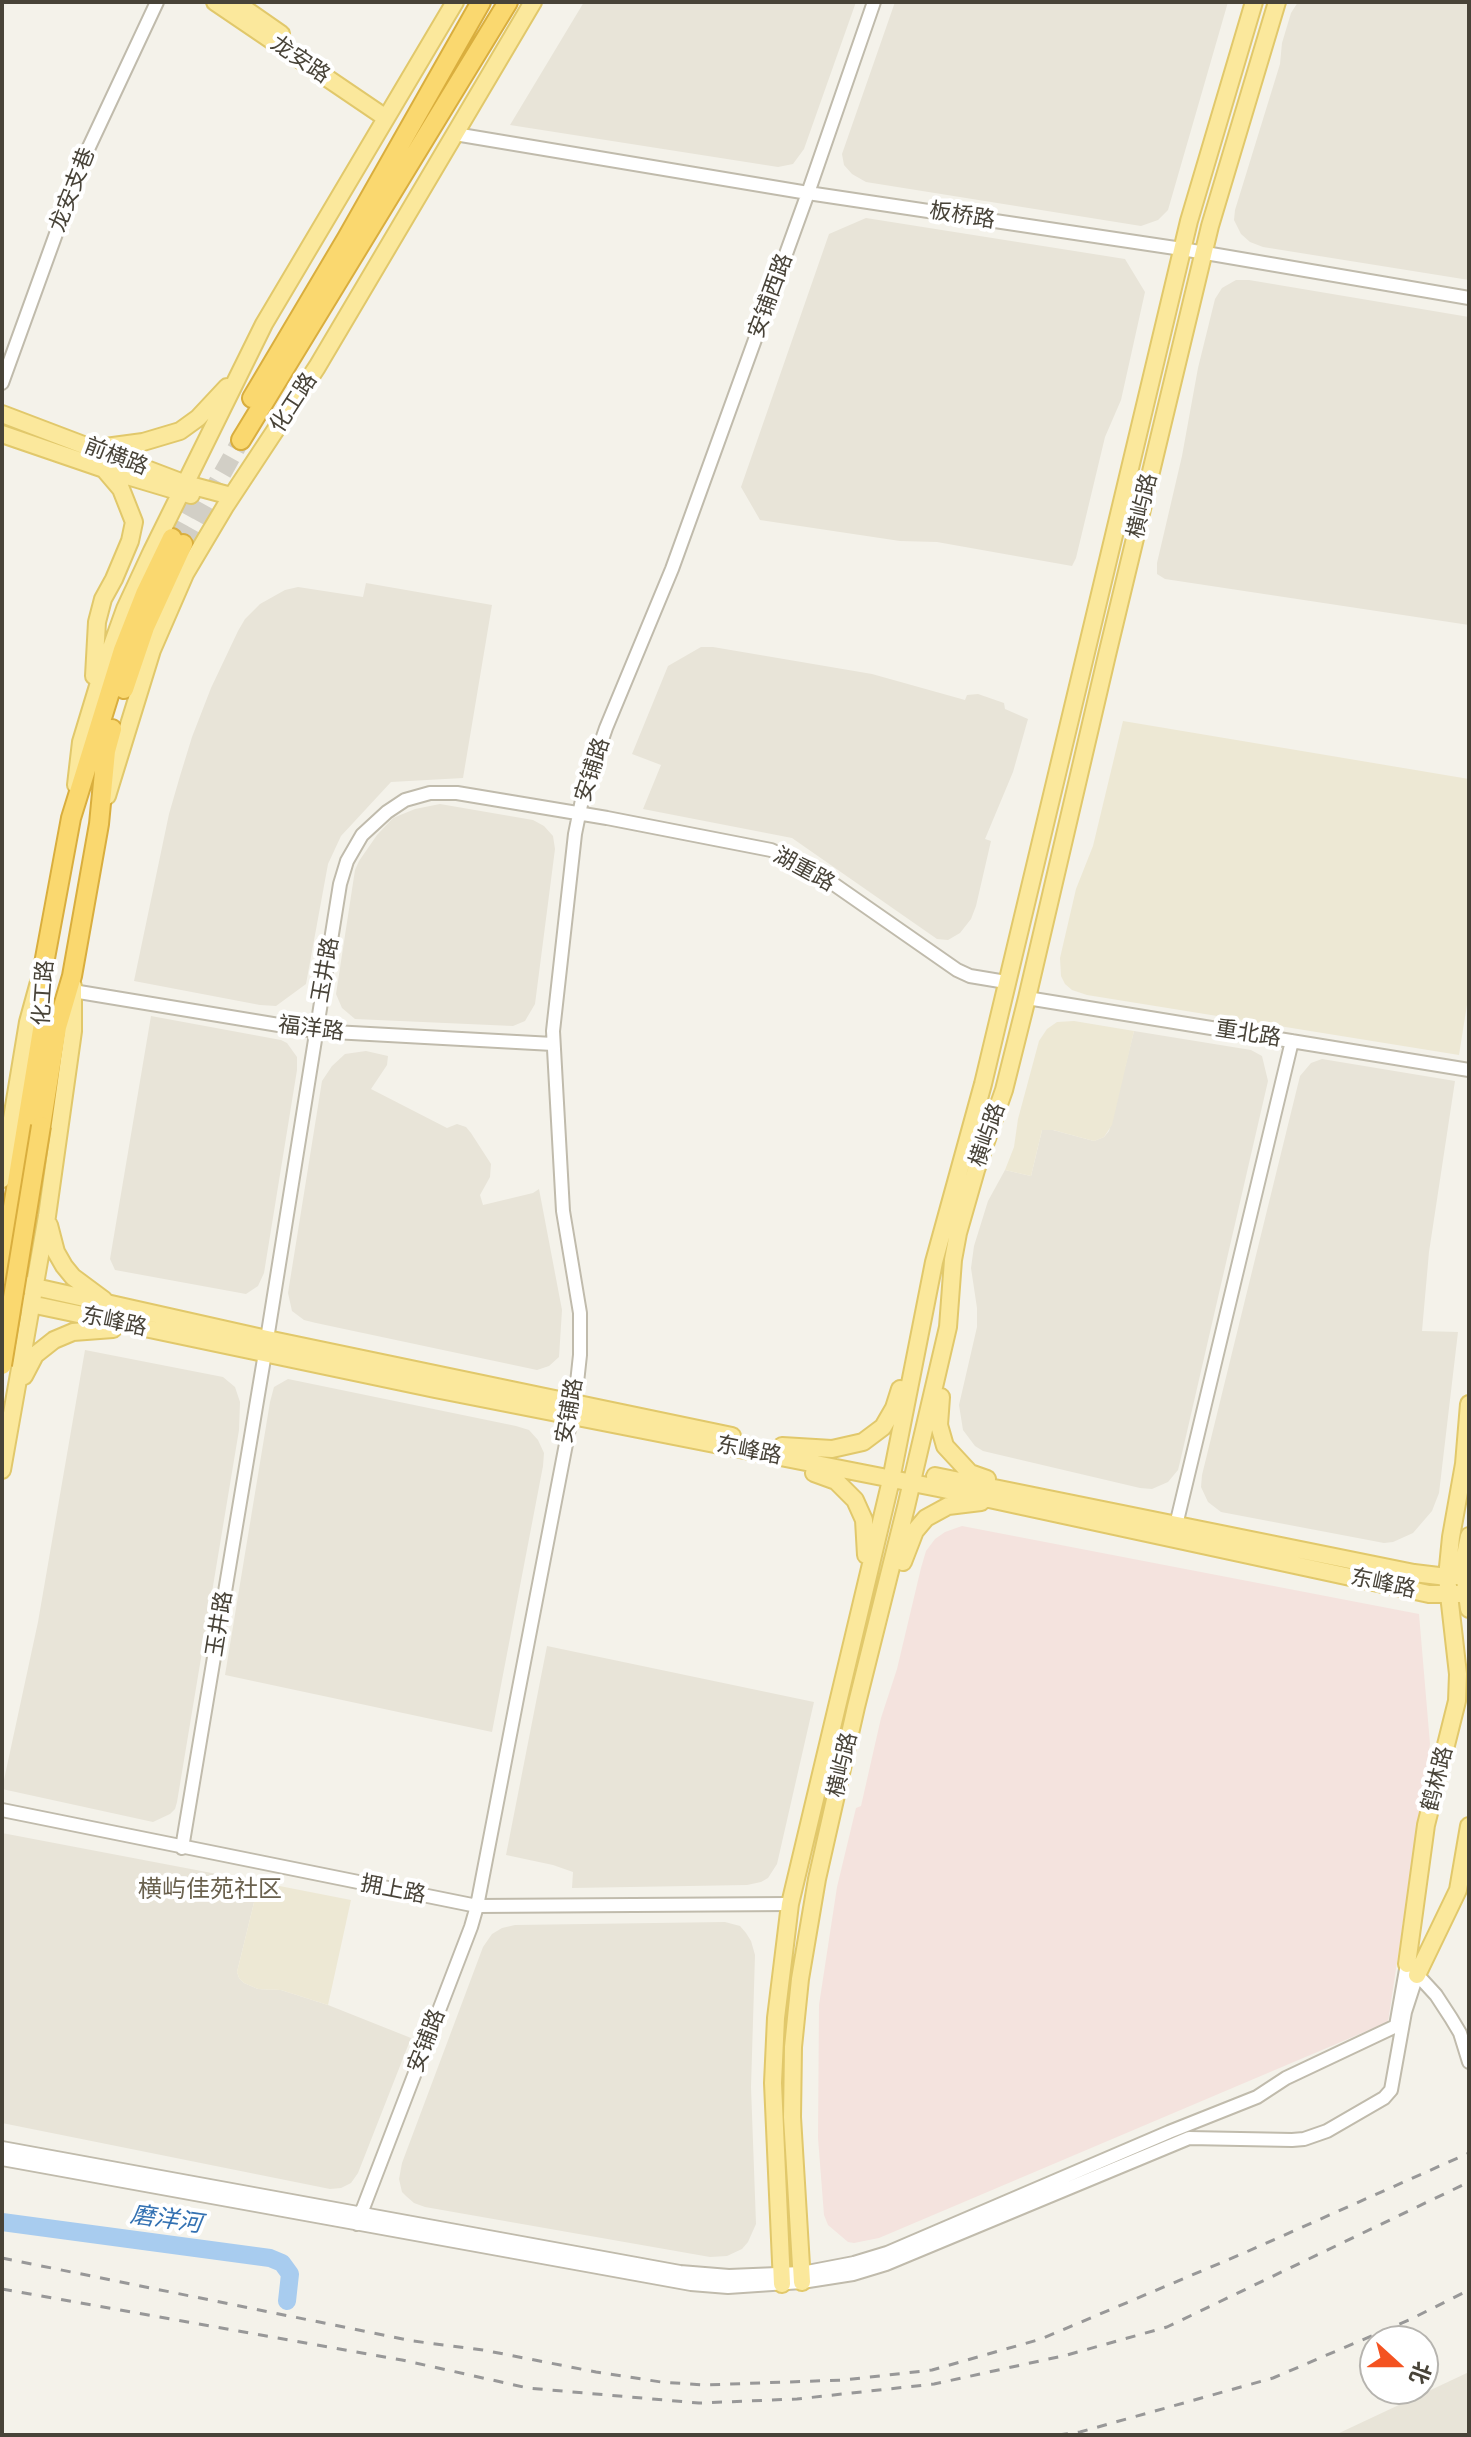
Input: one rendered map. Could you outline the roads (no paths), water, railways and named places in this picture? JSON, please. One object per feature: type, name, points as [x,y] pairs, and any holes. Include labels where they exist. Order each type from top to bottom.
[{"type":"highway","name":"化工路","points":[[481,2],[236,438],[430,133],[508,2]]},
{"type":"highway","name":"化工路","points":[[2,1274],[43,1024],[43,969],[71,818],[123,650],[173,535]]},
{"type":"highway","name":"化工路","points":[[2,1365],[26,1125],[72,983],[99,824],[106,751],[173,535]]},
{"type":"main road","name":"龙安路","points":[[215,2],[388,114]]},
{"type":"main road","name":"龙安路","points":[[235,2],[388,114]]},
{"type":"main road","points":[[71,818],[81,742],[125,609],[173,535],[184,488],[272,311],[455,2]]},
{"type":"main road","name":"化工路","points":[[99,824],[152,650],[185,574],[228,500],[317,367],[533,2]]},
{"type":"main road","name":"横屿路","points":[[782,2279],[773,2083],[776,2018],[790,1904],[892,1474],[934,1262],[983,1084],[1182,249],[1254,2]]},
{"type":"main road","name":"横屿路","points":[[802,2277],[791,2096],[793,2038],[817,1879],[948,1327],[958,1233],[972,1180],[1004,1090],[1027,998],[1203,253],[1277,2]]},
{"type":"main road","points":[[94,449],[143,442],[180,431],[209,407],[241,370]]},
{"type":"main road","name":"前横路","points":[[2,414],[184,488]]},
{"type":"main road","name":"前横路","points":[[2,434],[104,469],[228,500]]},
{"type":"main road","points":[[90,710],[97,656],[97,622],[103,599],[130,541],[134,522],[121,489],[104,469]]},
{"type":"main road","points":[[114,579],[173,535]]},
{"type":"main road","points":[[2,1470],[47,1216],[73,1031],[72,983]]},
{"type":"main road","points":[[2,1146],[26,1125]]},
{"type":"main road","points":[[2,1179],[26,1125]]},
{"type":"main road","points":[[47,1216],[51,1237],[64,1266],[112,1306]]},
{"type":"main road","points":[[2,1280],[34,1297]]},
{"type":"main road","points":[[2,1298],[34,1297]]},
{"type":"main road","name":"东峰路","points":[[34,1297],[152,1330],[266,1346]]},
{"type":"main road","name":"东峰路","points":[[34,1297],[112,1306],[266,1346],[572,1409],[782,1446],[892,1474]]},
{"type":"main road","points":[[782,1446],[840,1449],[863,1442],[879,1432],[897,1401],[922,1322]]},
{"type":"main road","points":[[948,1327],[938,1417],[949,1453],[974,1476],[1032,1489],[1076,1505]]},
{"type":"main road","points":[[12,1411],[30,1363],[54,1340],[73,1332],[98,1329],[152,1330]]},
{"type":"main road","name":"鹤林路","points":[[1468,1601],[1455,1576],[1451,1537],[1466,1486],[1469,1404]]},
{"type":"main road","name":"东峰路","points":[[572,1409],[745,1450],[1076,1505],[1414,1573],[1455,1576]]},
{"type":"main road","points":[[745,1450],[759,1460],[830,1477],[851,1494],[866,1529],[865,1588]]},
{"type":"main road","name":"东峰路","points":[[912,1478],[998,1501],[1468,1601]]},
{"type":"main road","points":[[874,1638],[898,1580],[909,1543],[922,1522],[954,1505],[998,1501]]},
{"type":"main road","name":"鹤林路","points":[[1412,1969],[1426,1825],[1456,1710],[1458,1674],[1448,1595],[1469,1536]]},
{"type":"main road","name":"鹤林路","points":[[1412,1969],[1458,1890],[1469,1826]]},
{"type":"street","name":"龙安支巷","points":[[2,383],[82,162],[157,2]]},
{"type":"street","name":"安铺西路","points":[[665,588],[874,2]]},
{"type":"street","name":"板桥路","points":[[455,134],[808,193],[1182,249],[1469,298]]},
{"type":"street","name":"安铺路","points":[[359,2219],[477,1906],[572,1409],[580,1355],[580,1313],[563,1211],[553,1017],[579,813],[588,777],[665,588]]},
{"type":"street","name":"玉井路","points":[[182,1848],[315,1031],[340,884],[347,861],[362,835],[387,812],[414,797],[447,792],[579,813]]},
{"type":"street","name":"湖重路","points":[[579,813],[779,852],[812,869],[957,970],[970,976],[1006,982]]},
{"type":"street","name":"福洋路","points":[[72,983],[315,1031],[553,1044]]},
{"type":"street","name":"重北路","points":[[1027,998],[1469,1070]]},
{"type":"street","points":[[1176,1525],[1292,1041]]},
{"type":"street","name":"拥上路","points":[[2,1810],[477,1906],[790,1904]]},
{"type":"street","points":[[1412,1969],[1436,1995],[1460,2033],[1469,2062]]},
{"type":"street","points":[[2,2159],[680,2272],[782,2279],[853,2274],[886,2264],[1183,2140],[1205,2137],[1292,2140],[1327,2131],[1384,2098],[1391,2090],[1412,1969]]},
{"type":"street","points":[[802,2277],[887,2253],[1257,2097],[1286,2078],[1396,2026],[1412,1969]]},
{"type":"street","points":[[2,2148],[359,2219]]},
{"type":"waterway","name":"磨洋河","points":[[2,2222],[270,2258],[282,2263],[290,2274],[287,2301]]},
{"type":"tunnel","points":[[183,544],[241,440]]},
{"type":"tunnel","points":[[172,538],[193,500]]},
{"type":"railway","points":[[2,2258],[413,2341],[483,2350],[661,2382],[703,2385],[844,2380],[932,2370],[1041,2339],[1469,2153]]},
{"type":"railway","points":[[2,2289],[402,2360],[528,2388],[699,2403],[797,2399],[934,2384],[1067,2355],[1167,2327],[1469,2182]]},
{"type":"railway","points":[[1058,2435],[1080,2432],[1273,2378],[1409,2320],[1469,2290]]},
{"type":"district","name":"横屿佳苑社区","points":[[210,1890]]}]
